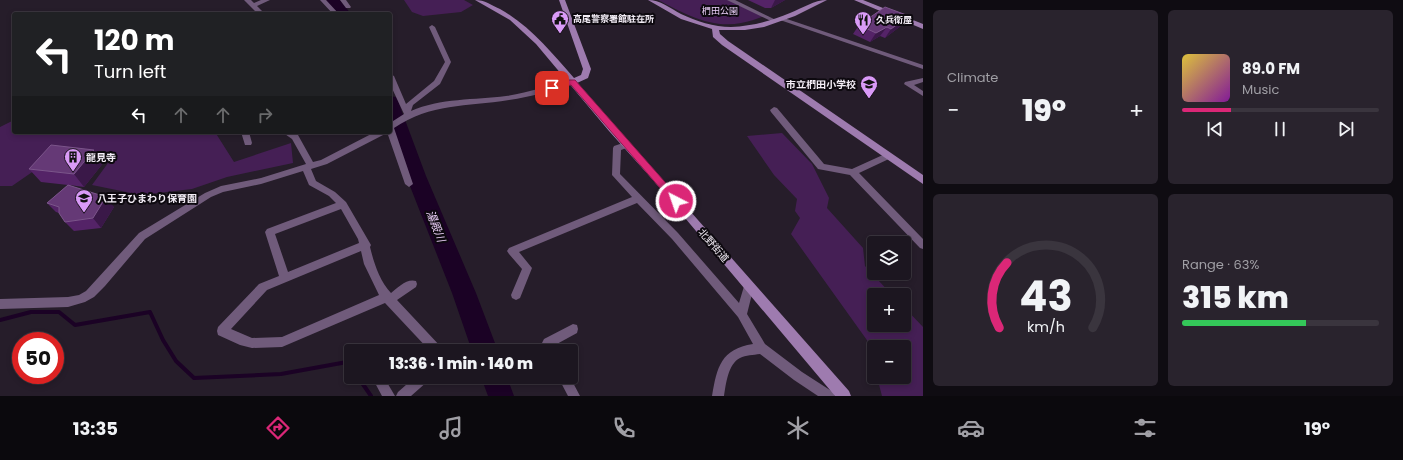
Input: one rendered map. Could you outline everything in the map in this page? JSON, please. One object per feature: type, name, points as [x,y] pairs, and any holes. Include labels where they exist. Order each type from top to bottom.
[{"type":"street","points":[[247,0],[260,12]]},
{"type":"street","points":[[253,5],[267,0]]},
{"type":"street","points":[[323,0],[334,12]]},
{"type":"street","points":[[343,0],[348,7]]},
{"type":"street","name":"北野街道","points":[[478,0],[504,14],[530,33],[844,396]]},
{"type":"street","points":[[392,125],[407,114],[416,111],[467,101],[517,96],[572,82],[585,76],[587,70],[562,0]]},
{"type":"street","points":[[651,0],[692,21],[715,28],[735,29],[752,28],[779,20],[824,0]]},
{"type":"street","points":[[730,0],[779,20],[923,67]]},
{"type":"street","points":[[857,0],[923,27]]},
{"type":"street","points":[[871,0],[923,21]]},
{"type":"street","points":[[407,114],[410,104],[437,82],[448,62],[432,27]]},
{"type":"street","points":[[715,28],[716,35],[725,43],[923,180]]},
{"type":"street","points":[[392,80],[407,114]]},
{"type":"street","points":[[923,80],[908,84],[923,94]]},
{"type":"street","points":[[774,110],[821,167],[853,172],[888,156]]},
{"type":"street","points":[[392,133],[409,184]]},
{"type":"street","points":[[246,134],[248,143]]},
{"type":"street","points":[[290,134],[295,137],[308,167],[312,183],[332,194],[343,204],[363,238],[366,245],[369,264],[381,290],[431,344]]},
{"type":"street","points":[[0,304],[68,302],[82,299],[90,294],[101,283],[142,236],[202,199],[221,190],[308,167],[333,158],[378,134]]},
{"type":"street","points":[[626,145],[617,148],[616,175],[675,236],[742,314],[761,348],[798,376],[829,396]]},
{"type":"street","points":[[853,172],[923,245]]},
{"type":"street","points":[[516,295],[527,268],[512,251],[639,198]]},
{"type":"street","points":[[284,277],[270,232],[343,204]]},
{"type":"street","points":[[366,245],[284,277],[263,287],[222,331],[252,343],[282,342],[388,298],[412,284]]},
{"type":"street","points":[[742,314],[749,286]]},
{"type":"street","points":[[548,344],[573,329]]},
{"type":"street","points":[[718,396],[721,375],[732,358],[736,354],[761,348]]},
{"type":"street","points":[[382,384],[389,396]]},
{"type":"street","points":[[402,396],[416,384]]},
{"type":"street","points":[[568,384],[574,396]]},
{"type":"green space","points":[[404,0],[464,0],[473,5],[461,12],[423,16],[412,12]]},
{"type":"green space","name":"椚田公園","points":[[658,0],[730,0],[765,16],[744,23],[719,24],[687,15]]},
{"type":"green space","points":[[12,121],[12,134],[216,134],[234,162],[291,143],[293,163],[227,177],[192,189],[141,195],[92,185],[108,163],[54,157],[12,186],[0,186],[0,127]]},
{"type":"green space","points":[[782,133],[812,164],[829,198],[827,208],[863,248],[865,266],[867,268],[867,280],[878,280],[885,288],[867,288],[867,332],[911,332],[911,314],[923,327],[923,396],[882,396],[879,384],[911,384],[911,340],[867,340],[791,234],[800,218],[795,211],[797,199],[774,175],[747,136]]},
{"type":"building","points":[[885,7],[909,16],[891,29],[887,27],[876,33],[859,25]]},
{"type":"building","points":[[51,145],[94,150],[74,174],[29,169]]},
{"type":"building","points":[[68,185],[106,197],[93,218],[65,222],[59,213],[59,207],[47,203]]},
{"type":"waterway","name":"湯殿川","points":[[333,0],[342,12]]},
{"type":"waterway","name":"湯殿川","points":[[392,107],[416,176],[464,293],[482,344]]},
{"type":"waterway","points":[[0,320],[31,312],[59,312],[75,325],[150,312],[163,340],[176,361],[194,378],[281,374],[344,363]]},
{"type":"waterway","points":[[363,384],[371,396]]},
{"type":"waterway","name":"湯殿川","points":[[497,384],[501,396]]},
{"type":"place","name":"高尾警察署館駐在所","points":[[560,34]]},
{"type":"place","name":"久兵衛屋","points":[[863,35]]},
{"type":"place","name":"市立椚田小学校","points":[[869,99]]},
{"type":"place","name":"龍見寺","points":[[73,172]]},
{"type":"place","name":"八王子ひまわり保育園","points":[[84,213]]},
{"type":"route","points":[[552,88],[572,82],[676,201]]}]
